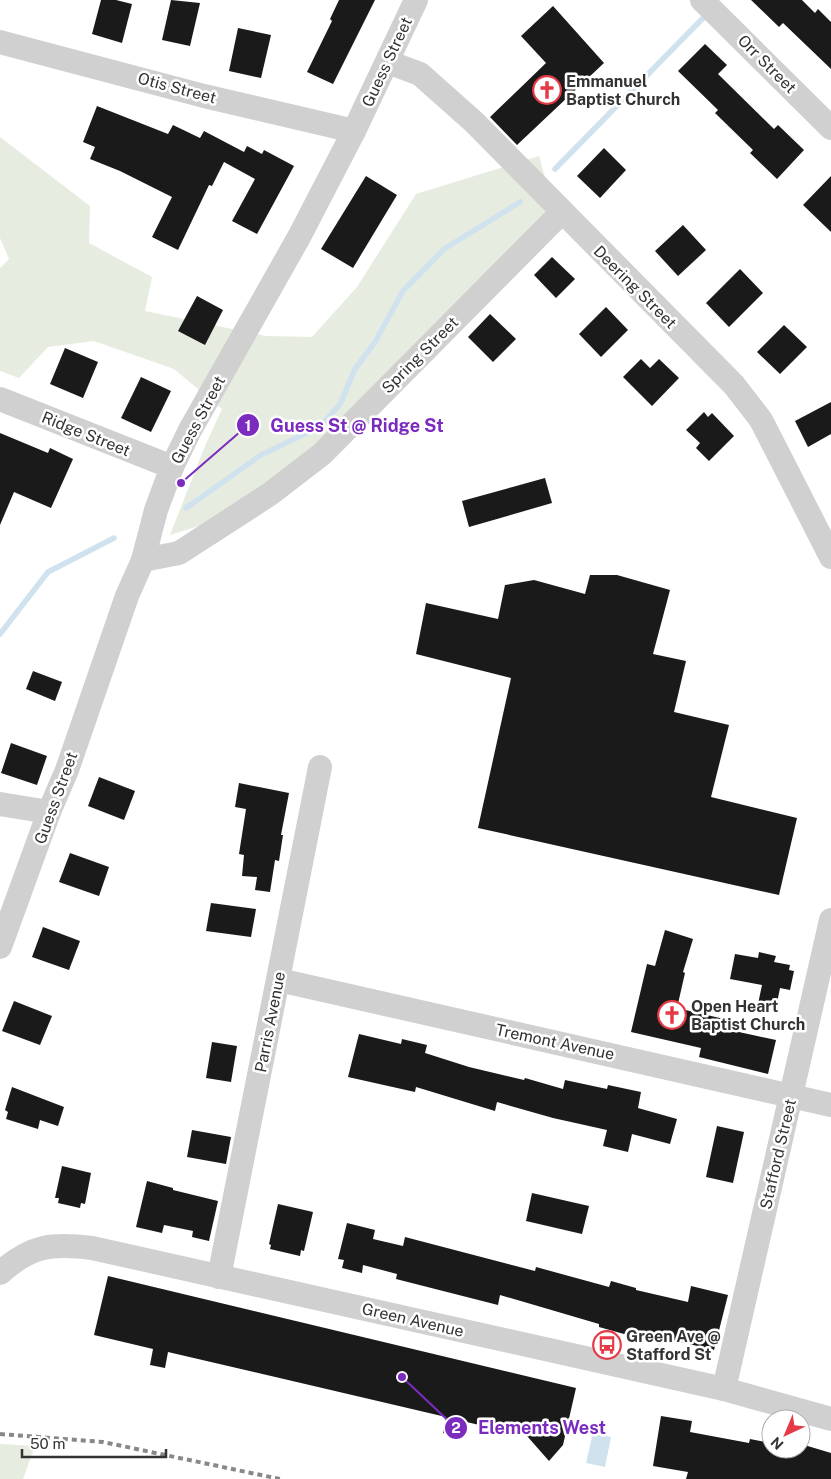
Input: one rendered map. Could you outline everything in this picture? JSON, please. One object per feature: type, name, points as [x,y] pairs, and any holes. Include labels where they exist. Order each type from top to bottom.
[{"type":"street","name":"Guess Street","points":[[0,947],[49,812],[67,770],[127,596],[143,560],[156,510],[172,467],[190,430],[299,237],[354,131],[416,0]]},
{"type":"street","name":"Orr Street","points":[[709,7],[831,128]]},
{"type":"street","name":"Otis Street","points":[[0,42],[213,98],[354,131]]},
{"type":"street","name":"Deering Street","points":[[388,62],[420,74],[520,166],[561,213],[734,385],[761,420],[831,557]]},
{"type":"street","name":"Spring Street","points":[[143,560],[179,553],[270,494],[322,454],[561,213]]},
{"type":"street","name":"Ridge Street","points":[[0,399],[172,467]]},
{"type":"street","name":"Parris Avenue","points":[[219,1277],[320,767]]},
{"type":"street","points":[[0,804],[49,812]]},
{"type":"street","name":"Stafford Street","points":[[724,1389],[831,920]]},
{"type":"street","name":"Tremont Avenue","points":[[279,980],[831,1105]]},
{"type":"street","name":"Green Avenue","points":[[0,1273],[27,1254],[44,1247],[64,1244],[92,1248],[724,1389],[831,1419]]},
{"type":"shaded area","points":[[0,137],[90,206],[89,243],[152,277],[145,311],[266,336],[312,337],[357,287],[416,194],[539,156],[554,209],[249,510],[170,535],[205,446],[222,409],[174,369],[94,341],[48,347],[19,378],[0,371],[0,268],[9,259],[0,238]]},
{"type":"shaded area","points":[[0,1444],[35,1446],[23,1479],[0,1479]]},
{"type":"water","points":[[593,1433],[611,1437],[605,1467],[586,1463]]},
{"type":"building","points":[[101,0],[116,0],[132,4],[122,43],[92,34]]},
{"type":"building","points":[[171,0],[200,3],[190,46],[162,40]]},
{"type":"building","points":[[339,0],[375,0],[333,84],[307,72],[332,21],[330,19]]},
{"type":"building","points":[[751,0],[802,0],[815,13],[818,9],[831,22],[831,69],[783,23],[779,27]]},
{"type":"building","name":"Emmanuel Baptist Church","points":[[553,6],[604,63],[517,145],[490,117],[546,63],[521,36]]},
{"type":"building","points":[[238,28],[271,35],[261,78],[229,71]]},
{"type":"building","points":[[705,44],[727,65],[718,74],[774,129],[778,125],[804,150],[777,179],[750,153],[753,150],[715,113],[718,110],[678,71]]},
{"type":"building","points":[[97,106],[168,134],[173,125],[200,138],[204,131],[244,152],[247,146],[262,154],[264,150],[294,166],[257,234],[232,221],[255,179],[224,162],[212,186],[209,185],[178,250],[152,237],[172,197],[120,171],[90,159],[95,147],[83,142]]},
{"type":"building","points":[[604,148],[626,170],[600,198],[577,176]]},
{"type":"building","points":[[366,176],[397,195],[353,268],[321,249]]},
{"type":"building","points":[[831,176],[831,232],[803,205]]},
{"type":"building","points":[[683,225],[706,250],[678,276],[655,251]]},
{"type":"building","points":[[552,257],[575,279],[556,298],[534,275]]},
{"type":"building","points":[[740,269],[763,293],[729,327],[706,303]]},
{"type":"building","points":[[197,296],[223,310],[205,345],[178,331]]},
{"type":"building","points":[[606,307],[628,330],[601,357],[579,334]]},
{"type":"building","points":[[490,314],[516,339],[493,362],[468,337]]},
{"type":"building","points":[[784,325],[807,347],[780,374],[757,352]]},
{"type":"building","points":[[65,348],[98,362],[83,398],[50,384]]},
{"type":"building","points":[[641,359],[650,368],[659,359],[679,378],[652,406],[623,377]]},
{"type":"building","points":[[141,377],[171,391],[151,432],[121,418]]},
{"type":"building","points":[[831,402],[831,434],[808,447],[795,421]]},
{"type":"building","points":[[704,412],[708,417],[712,413],[734,436],[709,461],[696,448],[700,443],[686,430]]},
{"type":"building","points":[[0,433],[48,453],[50,448],[73,459],[51,508],[14,492],[0,525]]},
{"type":"building","points":[[545,478],[552,503],[469,527],[462,501]]},
{"type":"building","points":[[590,575],[617,575],[670,590],[653,654],[686,661],[674,712],[729,725],[711,797],[797,818],[779,895],[478,828],[511,678],[416,654],[426,603],[498,619],[505,585],[534,580],[585,594]]},
{"type":"building","points":[[33,671],[62,682],[55,701],[26,689]]},
{"type":"building","points":[[11,743],[47,756],[37,785],[1,773]]},
{"type":"building","points":[[99,777],[135,791],[124,820],[88,806]]},
{"type":"building","points":[[239,783],[289,793],[281,835],[283,835],[279,861],[275,860],[270,892],[255,890],[257,877],[242,876],[244,855],[239,854],[246,809],[235,807]]},
{"type":"building","points":[[70,853],[109,867],[99,896],[59,882]]},
{"type":"building","points":[[211,903],[256,909],[251,937],[206,931]]},
{"type":"building","points":[[43,927],[80,941],[69,970],[32,957]]},
{"type":"building","name":"Open Heart Baptist Church","points":[[665,930],[693,939],[683,972],[685,973],[677,1008],[741,1023],[739,1032],[776,1040],[768,1074],[699,1057],[701,1048],[631,1032],[647,964],[655,966]]},
{"type":"building","points":[[759,952],[776,956],[774,962],[790,965],[789,970],[794,971],[790,990],[780,988],[776,1008],[758,1004],[762,985],[730,979],[735,954],[758,958]]},
{"type":"building","points":[[14,1001],[52,1016],[40,1045],[2,1031]]},
{"type":"building","points":[[359,1034],[401,1044],[402,1039],[427,1045],[425,1053],[469,1067],[524,1080],[525,1078],[563,1089],[565,1080],[607,1089],[608,1085],[641,1092],[638,1108],[677,1119],[670,1144],[632,1134],[628,1152],[603,1146],[607,1130],[553,1118],[497,1102],[495,1111],[416,1087],[415,1092],[348,1077]]},
{"type":"building","points":[[212,1042],[237,1046],[231,1082],[206,1078]]},
{"type":"building","points":[[12,1087],[64,1107],[58,1126],[40,1120],[38,1129],[6,1119],[8,1112],[5,1110]]},
{"type":"building","points":[[717,1126],[744,1132],[733,1183],[706,1177]]},
{"type":"building","points":[[192,1130],[231,1137],[226,1164],[187,1157]]},
{"type":"building","points":[[62,1166],[91,1173],[85,1204],[81,1203],[80,1208],[58,1203],[59,1198],[55,1198]]},
{"type":"building","points":[[147,1181],[173,1188],[173,1190],[218,1201],[209,1241],[192,1237],[193,1231],[164,1225],[162,1233],[136,1227]]},
{"type":"building","points":[[532,1193],[589,1206],[582,1234],[526,1221]]},
{"type":"building","points":[[278,1204],[313,1212],[304,1251],[301,1250],[300,1256],[270,1249],[271,1245],[269,1244]]},
{"type":"building","points":[[347,1223],[375,1230],[373,1239],[403,1246],[405,1237],[535,1271],[536,1267],[609,1287],[611,1281],[636,1288],[636,1290],[688,1302],[691,1286],[728,1295],[714,1350],[664,1338],[664,1341],[624,1334],[599,1327],[599,1324],[500,1295],[498,1305],[396,1279],[397,1274],[363,1265],[362,1273],[342,1268],[344,1260],[338,1259]]},
{"type":"building","points":[[108,1276],[576,1388],[563,1445],[549,1461],[527,1436],[462,1421],[458,1437],[443,1433],[446,1417],[168,1352],[165,1368],[150,1365],[153,1349],[94,1335]]},
{"type":"building","points":[[661,1416],[692,1421],[690,1432],[749,1443],[750,1439],[761,1441],[761,1459],[811,1459],[811,1447],[831,1453],[831,1479],[686,1479],[688,1472],[653,1466]]},
{"type":"waterway","points":[[555,169],[708,13]]},
{"type":"waterway","points":[[186,508],[261,455],[321,426],[340,404],[355,369],[375,342],[403,291],[444,249],[520,202]]},
{"type":"waterway","points":[[0,634],[48,572],[114,538]]},
{"type":"railway","points":[[0,1434],[103,1442],[280,1479]]},
{"type":"place","name":"Emmanuel Baptist Church","points":[[547,90]]},
{"type":"place","name":"Guess St @ Ridge St","points":[[181,483]]},
{"type":"place","name":"Open Heart Baptist Church","points":[[672,1015]]},
{"type":"place","name":"Green Ave @ Stafford St","points":[[607,1345]]},
{"type":"place","name":"Elements West","points":[[402,1377]]}]
